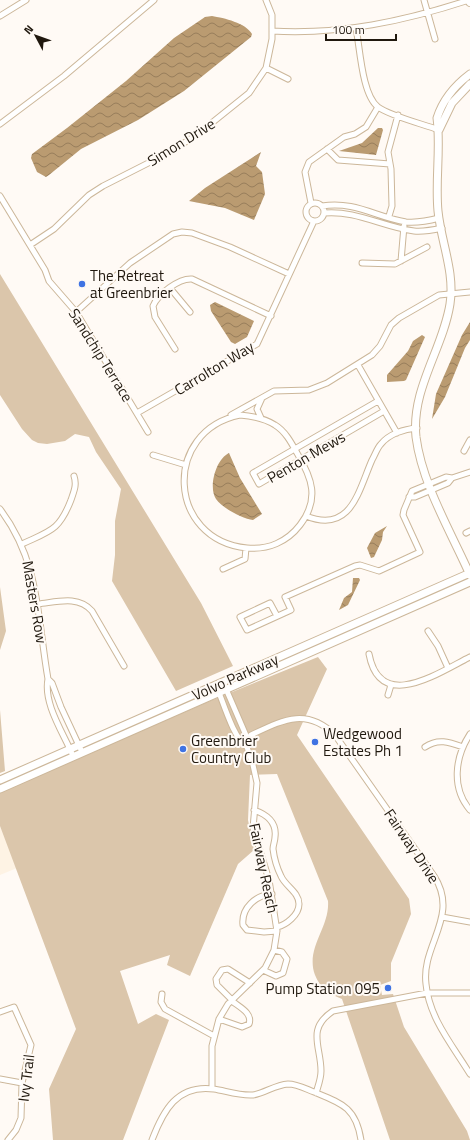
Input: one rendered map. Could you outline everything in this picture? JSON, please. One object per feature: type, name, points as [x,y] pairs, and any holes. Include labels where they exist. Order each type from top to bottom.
[{"type":"main road","points":[[470,74],[453,89],[440,108],[438,118],[437,191],[439,218],[451,279],[451,293],[446,326],[419,395],[416,428],[420,458],[431,487],[470,574]]},
{"type":"main road","points":[[439,130],[452,103],[470,84]]},
{"type":"main road","name":"Volvo Parkway","points":[[0,788],[71,753],[78,745],[470,574]]},
{"type":"main road","name":"Volvo Parkway","points":[[0,780],[71,753],[82,752],[470,582]]},
{"type":"street","points":[[0,16],[26,0]]},
{"type":"street","points":[[0,124],[64,76],[154,0]]},
{"type":"street","name":"Simon Drive","points":[[30,245],[54,229],[89,195],[103,186],[170,152],[198,134],[249,93],[266,68],[272,31],[272,15],[266,0]]},
{"type":"street","points":[[424,0],[435,39]]},
{"type":"street","points":[[272,31],[304,33],[356,28],[428,13],[470,1]]},
{"type":"street","points":[[356,28],[366,87],[369,95],[378,107],[398,116],[439,130]]},
{"type":"street","points":[[266,68],[288,79]]},
{"type":"street","points":[[311,203],[305,172],[313,158],[344,137],[355,134],[366,128],[378,107]]},
{"type":"street","points":[[389,216],[392,206],[388,152],[398,116]]},
{"type":"street","points":[[327,149],[338,160],[390,164]]},
{"type":"street","name":"Sandchip Terrace","points":[[0,196],[45,270],[50,281],[76,312],[148,432]]},
{"type":"street","points":[[439,218],[423,222],[405,222],[354,206],[332,204],[322,206],[317,203],[311,203],[307,207],[306,213],[308,219],[314,221],[319,220],[324,213],[334,212],[355,215],[416,231],[442,228]]},
{"type":"street","points":[[322,206],[324,213]]},
{"type":"street","name":"Carrolton Way","points":[[137,413],[257,344],[314,221]]},
{"type":"street","points":[[401,260],[405,222]]},
{"type":"street","points":[[76,312],[130,263],[173,234],[182,232],[192,233],[289,274]]},
{"type":"street","points":[[362,263],[394,264],[428,247]]},
{"type":"street","points":[[175,349],[153,312],[155,301],[181,281],[192,279],[271,316]]},
{"type":"street","points":[[170,288],[190,312]]},
{"type":"street","points":[[227,418],[240,415],[261,418],[280,428],[295,449],[312,484],[311,500],[306,516],[298,528],[280,542],[265,548],[236,547],[221,542],[206,531],[196,519],[184,492],[186,465],[192,450],[200,438],[211,428],[227,418],[262,397],[279,390],[314,389],[358,365],[376,351],[391,325],[399,318],[435,297],[451,293],[470,292]]},
{"type":"street","points":[[358,365],[397,433]]},
{"type":"street","points":[[261,418],[258,409],[262,397]]},
{"type":"street","name":"Penton Mews","points":[[378,401],[253,474],[259,484],[384,411]]},
{"type":"street","points":[[306,516],[318,520],[328,521],[343,516],[348,511],[379,446],[397,433],[416,428]]},
{"type":"street","points":[[464,451],[470,440]]},
{"type":"street","points":[[153,455],[186,465]]},
{"type":"street","points":[[277,616],[270,603],[240,617],[246,630],[291,610],[285,596],[296,591],[355,566],[360,565],[378,571],[420,552],[403,515],[412,491],[431,487],[446,477],[452,478],[470,472]]},
{"type":"street","points":[[22,544],[49,532],[61,521],[76,486],[74,476]]},
{"type":"street","name":"Masters Row","points":[[0,509],[22,544],[33,574],[48,679],[47,686],[51,706],[71,753]]},
{"type":"street","points":[[223,568],[245,559],[246,548]]},
{"type":"street","points":[[38,604],[70,600],[78,601],[86,605],[92,611],[124,666]]},
{"type":"street","points":[[428,631],[438,646],[448,668]]},
{"type":"street","points":[[369,654],[373,670],[384,681],[391,685],[400,686],[418,682],[470,657]]},
{"type":"street","name":"Masters Row","points":[[48,679],[52,683],[82,752]]},
{"type":"street","name":"Fairway Reach","points":[[212,1089],[214,1036],[219,1019],[232,1000],[263,970],[274,950],[277,929],[268,874],[252,828],[257,778],[247,747],[242,744],[238,737],[220,684]]},
{"type":"street","points":[[388,695],[391,685]]},
{"type":"street","name":"Fairway Drive","points":[[251,735],[278,722],[298,718],[318,722],[335,735],[437,881],[443,900],[442,917],[428,960],[425,977],[427,993],[432,1012],[470,1074]]},
{"type":"street","points":[[470,734],[458,760],[457,777],[461,795],[470,810]]},
{"type":"street","points":[[426,747],[432,743],[443,741],[463,747]]},
{"type":"street","points":[[254,810],[265,815],[273,825],[276,833],[273,850],[281,877],[299,900],[299,906],[296,914],[286,924],[277,929],[259,932],[247,930],[243,925],[243,920],[253,900],[259,896],[272,894]]},
{"type":"street","points":[[442,917],[470,922]]},
{"type":"street","points":[[263,970],[276,976],[283,973],[287,959],[282,952],[274,950]]},
{"type":"street","points":[[219,1019],[242,1027],[249,1024],[251,1019],[249,1015],[217,985],[216,979],[222,970],[231,971],[250,984]]},
{"type":"street","points":[[316,1093],[321,1072],[317,1032],[326,1016],[333,1011],[427,993],[470,993]]},
{"type":"street","points":[[162,994],[161,1002],[164,1009],[214,1036]]},
{"type":"street","name":"Ivy Trail","points":[[0,1012],[14,1008],[31,1045],[22,1082],[20,1123],[8,1140]]},
{"type":"street","points":[[0,1079],[22,1082]]},
{"type":"street","points":[[152,1140],[160,1118],[172,1103],[191,1091],[212,1089],[251,1095],[288,1084],[341,1103],[354,1117],[361,1140]]},
{"type":"shaded area","name":"Greenbrier Country Club","points":[[0,274],[201,603],[233,666],[176,691],[112,581],[115,555],[115,521],[121,489],[96,452],[89,437],[75,434],[65,441],[47,444],[38,443],[32,440],[22,429],[0,395]]},
{"type":"shaded area","points":[[0,587],[6,631],[0,650]]},
{"type":"shaded area","name":"Greenbrier Country Club","points":[[318,657],[327,669],[297,735],[409,899],[411,914],[391,963],[391,981],[380,985],[382,995],[393,994],[404,1027],[467,1131],[470,1140],[390,1140],[342,999],[326,990],[317,980],[315,975],[313,956],[328,911],[328,901],[277,774],[250,775],[248,820],[254,850],[238,864],[190,976],[167,965],[170,955],[120,971],[138,1024],[156,1014],[169,1020],[123,1140],[53,1140],[49,1089],[76,1029],[0,826],[0,792],[210,701]]},
{"type":"shaded area","points":[[0,710],[5,771],[0,773]]},
{"type":"shaded area","points":[[0,826],[17,868],[0,875]]},
{"type":"water","points":[[212,16],[240,24],[249,30],[252,34],[251,37],[184,91],[138,120],[81,149],[46,177],[37,172],[31,158],[32,154],[126,81],[174,38],[205,17]]},
{"type":"water","points":[[378,128],[382,128],[383,130],[376,155],[339,151],[362,143]]},
{"type":"water","points":[[261,152],[256,166],[262,172],[265,194],[254,220],[225,208],[189,201],[205,188]]},
{"type":"water","points":[[215,302],[254,321],[247,337],[235,344],[231,342],[211,311],[210,305]]},
{"type":"water","points":[[470,322],[470,340],[465,348],[445,397],[432,419],[436,394],[462,335]]},
{"type":"water","points":[[422,335],[425,337],[406,380],[387,382],[387,375],[408,351],[413,341]]},
{"type":"water","points":[[229,453],[240,478],[262,514],[253,520],[244,518],[228,509],[216,499],[214,494],[213,481],[217,467],[224,456]]},
{"type":"water","points":[[387,526],[383,532],[382,540],[374,557],[371,558],[367,548],[375,533]]},
{"type":"water","points":[[353,578],[359,578],[360,580],[348,605],[339,610],[344,598],[352,592]]},
{"type":"place","name":"The Retreat at Greenbrier","points":[[82,284]]},
{"type":"place","name":"Wedgewood Estates Ph 1","points":[[315,742]]},
{"type":"place","name":"Greenbrier Country Club","points":[[183,749]]},
{"type":"place","name":"Pump Station 095","points":[[388,988]]}]
